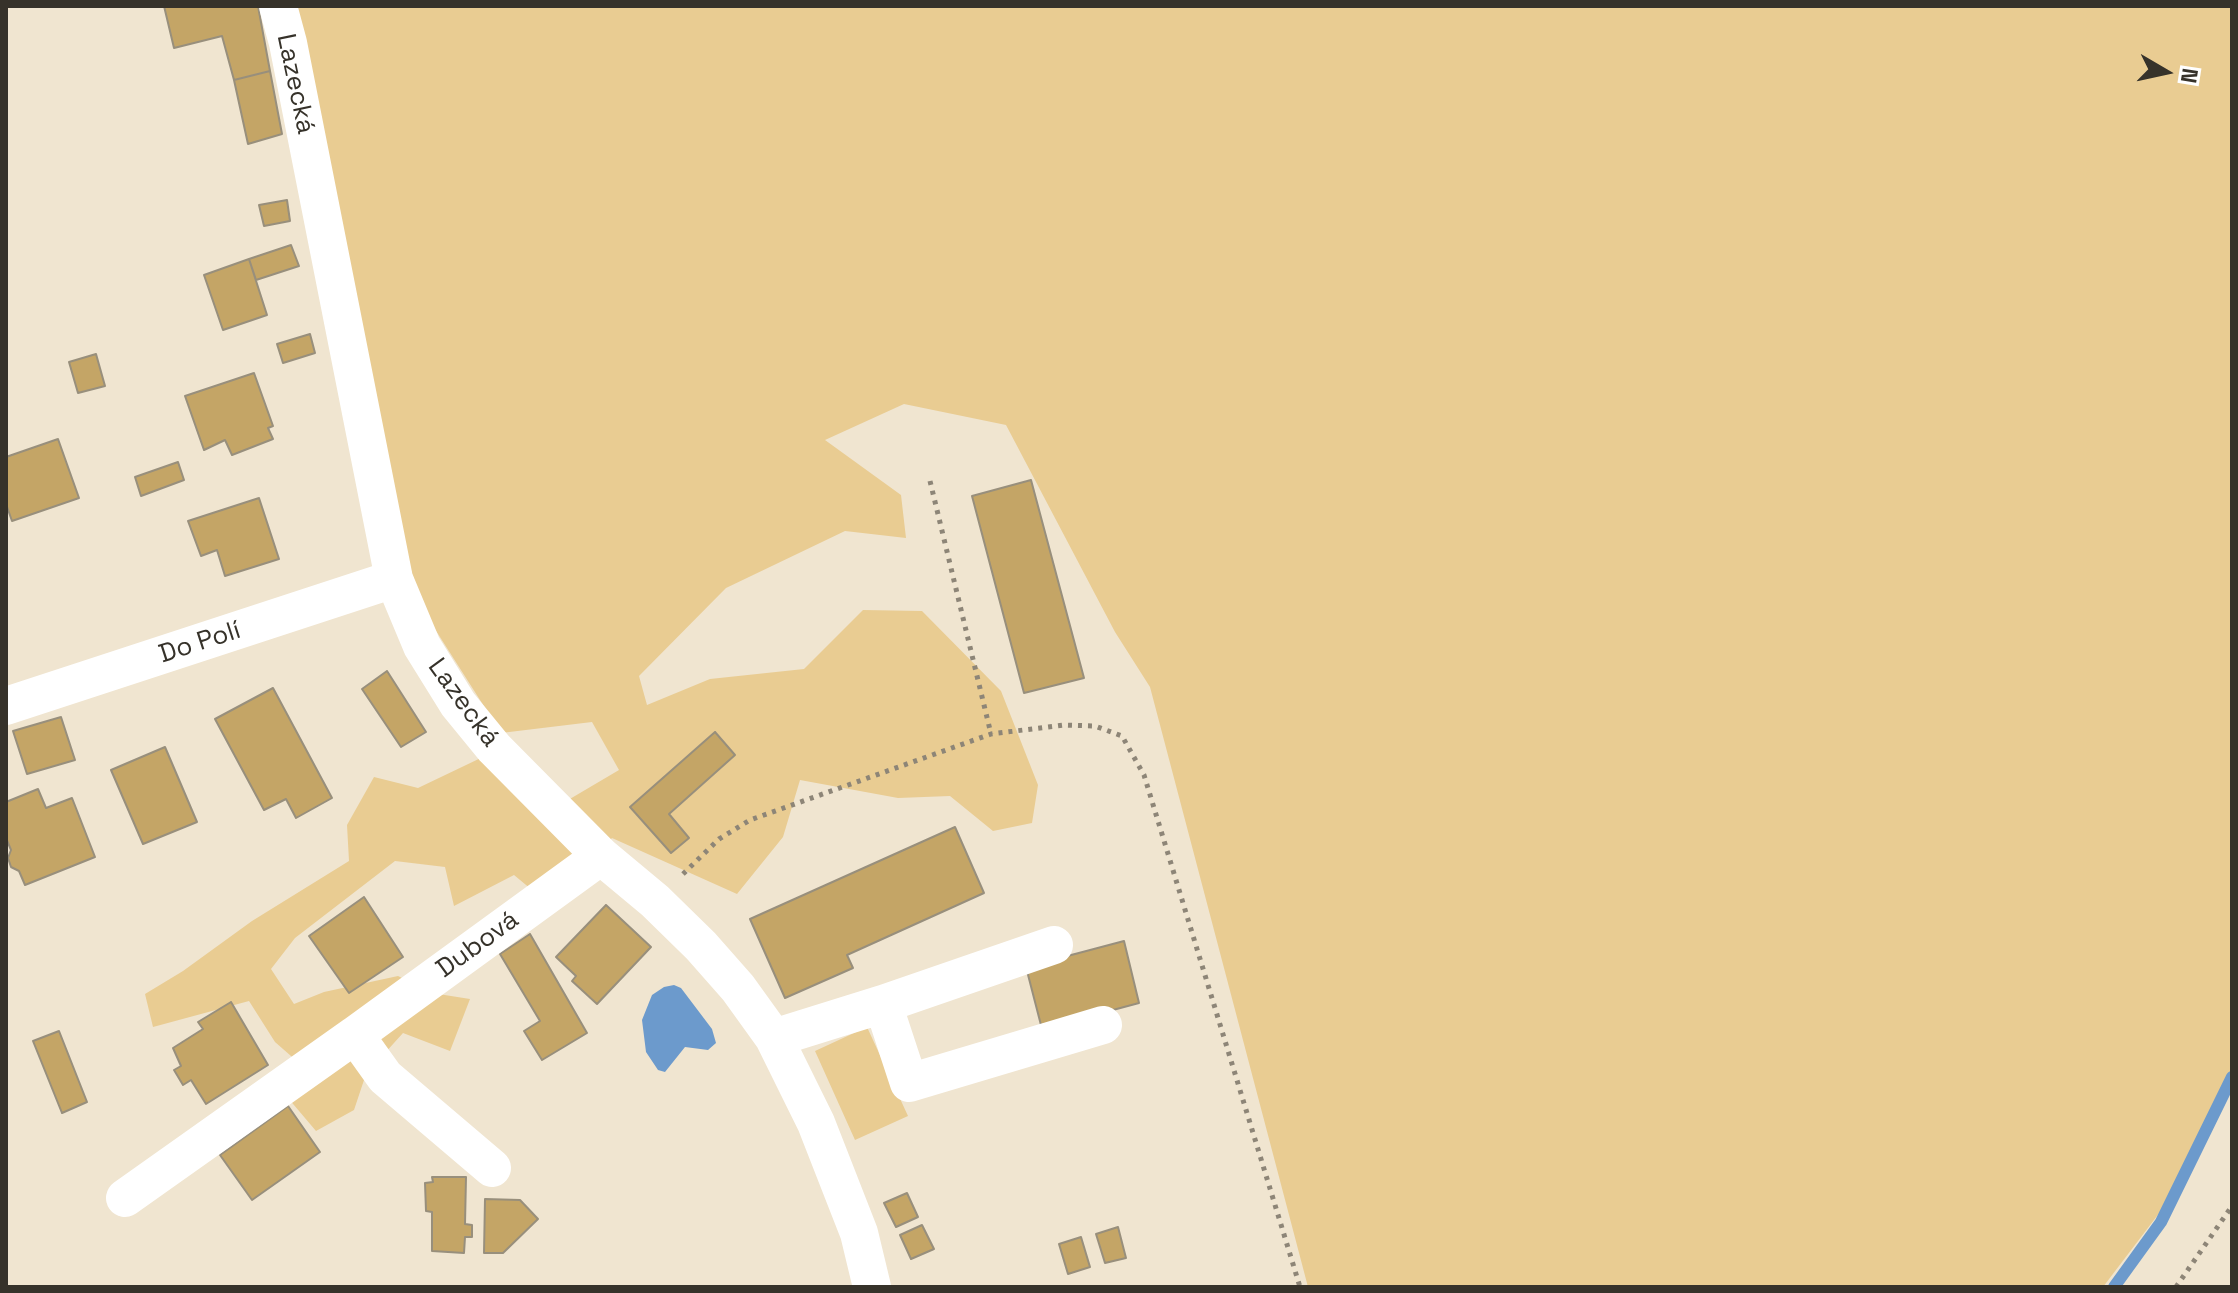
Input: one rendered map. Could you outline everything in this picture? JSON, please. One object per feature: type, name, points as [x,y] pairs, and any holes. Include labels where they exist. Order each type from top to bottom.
[{"type":"street","name":"Lazecká","points":[[278,6],[291,58],[394,579],[422,646],[458,704],[494,748],[601,856],[655,901],[701,946],[738,988],[774,1038],[816,1123],[859,1233],[872,1287]]},
{"type":"street","name":"Do Polí","points":[[6,706],[394,579]]},
{"type":"street","name":"Dubová","points":[[125,1198],[601,856]]},
{"type":"street","points":[[774,1038],[1054,945]]},
{"type":"street","points":[[883,1004],[909,1083],[1103,1025]]},
{"type":"street","points":[[355,1035],[385,1077],[492,1168]]},
{"type":"path","points":[[930,481],[991,734]]},
{"type":"path","points":[[2176,1287],[2232,1206]]},
{"type":"shaded area","points":[[283,6],[2232,6],[2232,1073],[2202,1149],[2160,1212],[2103,1287],[1308,1287],[1150,687],[1115,632],[1006,425],[904,404],[825,440],[901,495],[906,538],[845,531],[726,588],[639,676],[647,705],[710,679],[804,669],[863,610],[922,611],[1001,691],[1038,785],[1032,823],[993,831],[950,796],[898,798],[800,780],[783,837],[737,894],[612,838],[549,904],[514,875],[454,906],[445,867],[395,861],[295,938],[271,969],[294,1004],[324,992],[398,976],[432,993],[470,999],[450,1051],[403,1033],[366,1074],[354,1110],[316,1131],[288,1098],[315,1077],[275,1042],[249,1001],[153,1027],[145,994],[183,971],[252,921],[349,861],[347,825],[374,777],[418,788],[487,755],[541,816],[619,770],[592,722],[501,733],[426,615],[384,490]]},
{"type":"shaded area","points":[[867,1027],[908,1116],[855,1140],[815,1051]]},
{"type":"water","points":[[674,985],[681,988],[712,1029],[716,1043],[708,1050],[685,1047],[665,1072],[658,1070],[646,1052],[642,1020],[652,995]]},
{"type":"building","points":[[164,6],[258,6],[270,71],[234,80],[222,36],[174,48]]},
{"type":"building","points":[[270,71],[282,134],[248,144],[234,80]]},
{"type":"building","points":[[287,200],[290,221],[264,226],[259,205]]},
{"type":"building","points":[[291,245],[299,266],[256,280],[249,259]]},
{"type":"building","points":[[249,259],[267,315],[223,330],[204,275]]},
{"type":"building","points":[[310,334],[315,353],[283,363],[277,344]]},
{"type":"building","points":[[96,354],[105,386],[78,393],[69,362]]},
{"type":"building","points":[[254,373],[273,426],[268,428],[273,439],[232,455],[225,440],[204,450],[185,396]]},
{"type":"building","points":[[58,439],[79,498],[12,521],[6,504],[6,457]]},
{"type":"building","points":[[178,462],[184,480],[141,496],[135,477]]},
{"type":"building","points":[[1031,480],[1084,678],[1024,693],[972,496]]},
{"type":"building","points":[[259,498],[279,559],[225,576],[217,550],[201,556],[188,521]]},
{"type":"building","points":[[387,671],[426,732],[401,747],[362,689]]},
{"type":"building","points":[[273,688],[332,798],[296,818],[286,799],[264,810],[215,719]]},
{"type":"building","points":[[61,717],[75,760],[27,774],[13,731]]},
{"type":"building","points":[[715,732],[735,755],[669,814],[689,838],[671,853],[630,807]]},
{"type":"building","points":[[165,747],[197,822],[143,844],[111,770]]},
{"type":"building","points":[[38,789],[46,808],[72,798],[95,857],[25,885],[8,858],[11,850],[6,838],[6,802]]},
{"type":"building","points":[[955,827],[984,893],[847,955],[853,968],[785,998],[750,919]]},
{"type":"building","points":[[364,897],[403,957],[349,993],[309,936]]},
{"type":"building","points":[[606,905],[651,947],[597,1004],[572,981],[576,976],[556,957]]},
{"type":"building","points":[[530,934],[587,1033],[542,1060],[524,1031],[540,1021],[500,954]]},
{"type":"building","points":[[1124,941],[1139,1003],[1042,1029],[1026,967]]},
{"type":"building","points":[[231,1002],[268,1065],[206,1104],[191,1080],[183,1085],[174,1070],[181,1066],[173,1048],[203,1029],[198,1022]]},
{"type":"building","points":[[59,1031],[87,1102],[62,1113],[33,1041]]},
{"type":"building","points":[[288,1106],[320,1152],[252,1200],[220,1155]]},
{"type":"building","points":[[432,1177],[466,1177],[465,1224],[472,1225],[472,1237],[465,1237],[464,1253],[432,1251],[432,1212],[426,1211],[425,1183],[433,1182]]},
{"type":"building","points":[[907,1193],[918,1217],[896,1227],[884,1203]]},
{"type":"building","points":[[485,1199],[520,1200],[538,1219],[503,1253],[484,1253]]},
{"type":"building","points":[[922,1225],[934,1249],[911,1259],[900,1235]]},
{"type":"building","points":[[1118,1227],[1126,1258],[1105,1263],[1096,1234]]},
{"type":"building","points":[[1081,1237],[1090,1267],[1068,1274],[1059,1244]]},
{"type":"waterway","points":[[2114,1287],[2161,1222],[2232,1077]]}]
